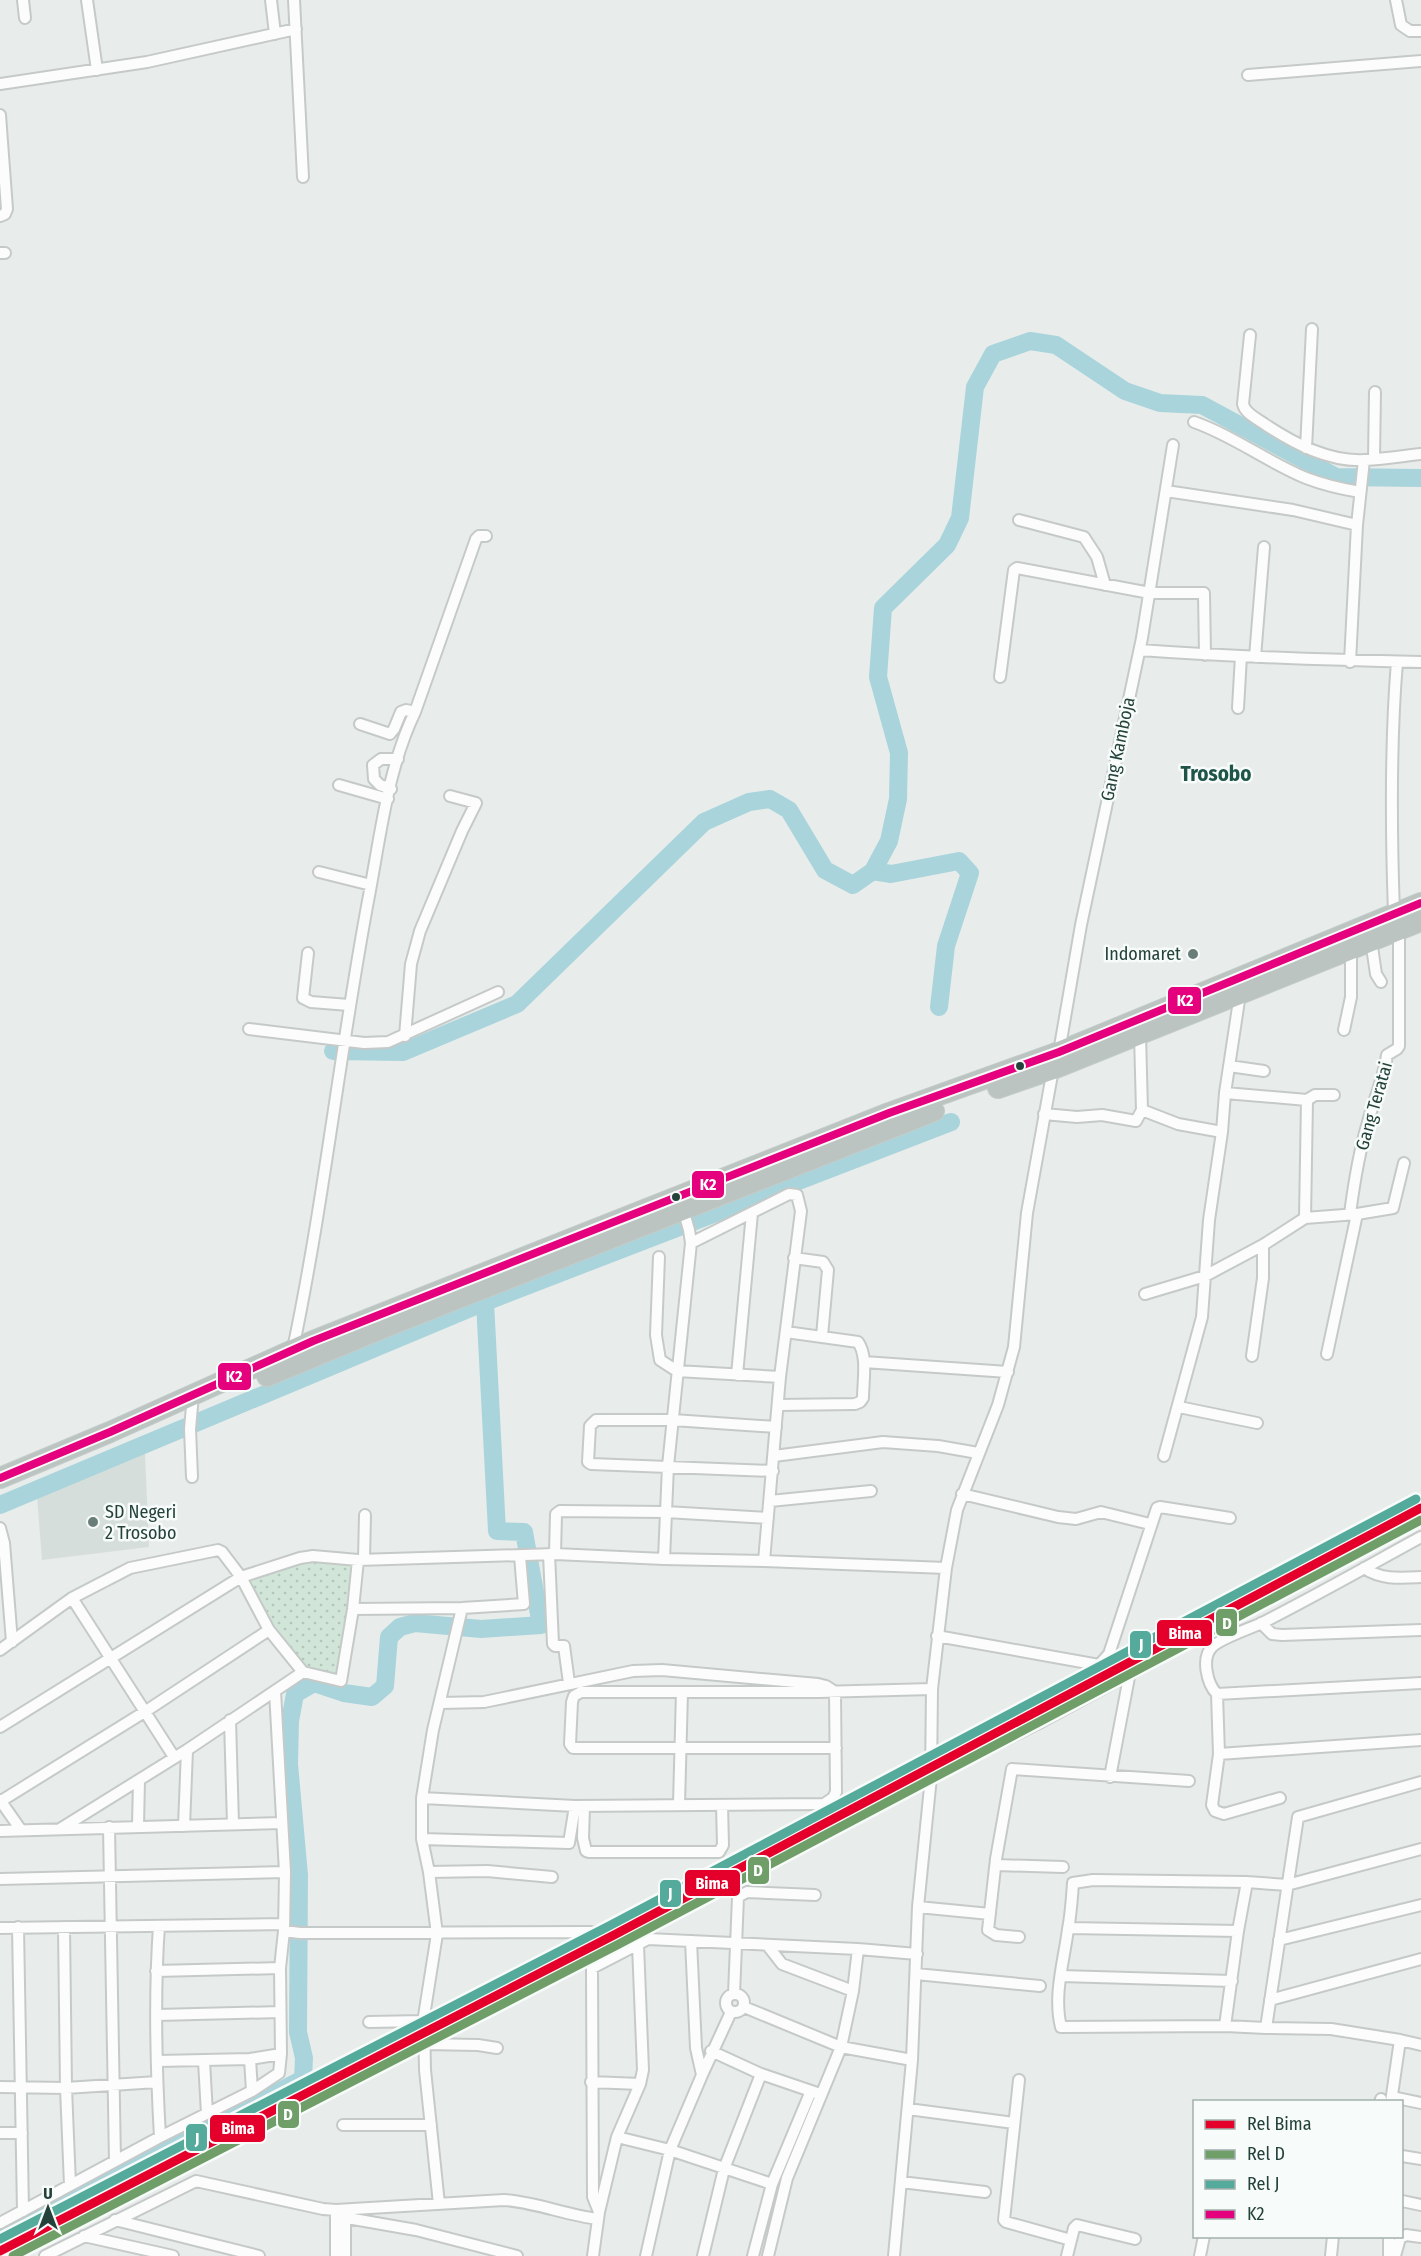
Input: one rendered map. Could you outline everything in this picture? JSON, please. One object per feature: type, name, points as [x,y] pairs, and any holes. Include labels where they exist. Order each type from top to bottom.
[{"type":"highway","points":[[1056,1061],[1140,1035],[1352,950],[1371,940],[1421,903]]},
{"type":"highway","points":[[0,1491],[191,1412],[371,1332],[684,1211],[948,1100],[1056,1061],[1397,921],[1421,921]]},
{"type":"highway","points":[[0,1478],[191,1412],[293,1349],[867,1122],[948,1100]]},
{"type":"street","points":[[23,0],[25,18]]},
{"type":"street","points":[[87,0],[97,70]]},
{"type":"street","points":[[271,0],[275,34]]},
{"type":"street","points":[[294,0],[303,177]]},
{"type":"street","points":[[1396,0],[1401,25],[1410,31],[1421,31]]},
{"type":"street","points":[[0,84],[147,62],[296,29]]},
{"type":"street","points":[[1248,75],[1421,61]]},
{"type":"street","points":[[0,115],[7,209],[5,214],[0,216]]},
{"type":"street","points":[[1306,448],[1312,329]]},
{"type":"street","points":[[1250,335],[1244,409],[1280,434],[1306,448],[1335,456],[1368,461],[1421,454]]},
{"type":"street","points":[[1350,662],[1360,489],[1368,461],[1375,392]]},
{"type":"street","points":[[1194,422],[1217,430],[1304,477],[1341,489],[1360,489]]},
{"type":"street","name":"Gang Kamboja","points":[[894,2256],[912,2060],[918,1908],[931,1777],[932,1689],[946,1568],[962,1494],[998,1405],[1014,1347],[1027,1213],[1044,1114],[1081,925],[1140,650],[1173,446]]},
{"type":"street","points":[[1166,491],[1293,510],[1357,525]]},
{"type":"street","points":[[1019,520],[1084,537],[1097,557],[1105,585]]},
{"type":"street","points":[[293,1349],[342,1061],[349,1005],[389,794],[402,738],[415,712],[476,539],[480,535],[486,536]]},
{"type":"street","points":[[1255,657],[1264,547]]},
{"type":"street","points":[[1000,677],[1015,569],[1018,568],[1150,593],[1204,594],[1205,655]]},
{"type":"street","points":[[1140,650],[1350,662],[1421,662]]},
{"type":"street","points":[[1238,708],[1240,656]]},
{"type":"street","points":[[1397,662],[1393,711],[1391,817],[1397,921]]},
{"type":"street","points":[[360,724],[390,734],[401,712],[406,710],[415,712]]},
{"type":"street","points":[[389,794],[377,783],[373,776],[373,768],[381,759],[398,759]]},
{"type":"street","points":[[339,785],[389,794]]},
{"type":"street","points":[[405,1035],[411,964],[420,932],[476,803],[450,796]]},
{"type":"street","points":[[319,873],[371,885]]},
{"type":"street","name":"Gang Teratai","points":[[1353,1214],[1356,1170],[1368,1122],[1385,1072],[1387,1055],[1399,1046],[1397,921]]},
{"type":"street","points":[[1371,940],[1376,974],[1381,982]]},
{"type":"street","points":[[1344,1030],[1351,998],[1352,950]]},
{"type":"street","points":[[308,953],[303,998],[311,1002],[349,1005]]},
{"type":"street","points":[[249,1029],[344,1043],[380,1043],[395,1040],[498,992]]},
{"type":"street","points":[[1164,1456],[1202,1317],[1209,1220],[1240,994]]},
{"type":"street","points":[[1044,1114],[1077,1118],[1102,1115],[1136,1121],[1142,1110],[1140,1035]]},
{"type":"street","points":[[1229,1066],[1264,1071]]},
{"type":"street","points":[[1225,1093],[1307,1100],[1315,1095],[1334,1095]]},
{"type":"street","points":[[1305,1218],[1307,1100]]},
{"type":"street","points":[[1142,1110],[1178,1124],[1222,1132]]},
{"type":"street","points":[[1145,1294],[1205,1276],[1263,1245],[1305,1218],[1393,1208],[1404,1163]]},
{"type":"street","points":[[691,1243],[789,1194],[797,1196],[801,1211],[780,1377],[764,1561]]},
{"type":"street","points":[[664,1559],[668,1466],[691,1243],[690,1230],[684,1211]]},
{"type":"street","points":[[737,1375],[752,1213]]},
{"type":"street","points":[[1327,1354],[1353,1214]]},
{"type":"street","points":[[1252,1356],[1263,1278],[1263,1245]]},
{"type":"street","points":[[658,1257],[657,1347],[660,1360],[677,1371],[780,1377]]},
{"type":"street","points":[[794,1258],[823,1262],[828,1270],[822,1336]]},
{"type":"street","points":[[778,1405],[858,1403],[863,1398],[864,1362],[862,1349],[858,1342],[786,1332]]},
{"type":"street","points":[[864,1362],[1008,1372]]},
{"type":"street","points":[[1179,1407],[1257,1423]]},
{"type":"street","points":[[191,1412],[192,1477]]},
{"type":"street","points":[[773,1471],[589,1464],[590,1426],[596,1420],[673,1420],[776,1427]]},
{"type":"street","points":[[774,1456],[883,1442],[938,1446],[978,1453]]},
{"type":"street","points":[[770,1502],[871,1491]]},
{"type":"street","points":[[962,1494],[1058,1517],[1076,1519],[1101,1512],[1150,1524]]},
{"type":"street","points":[[937,1636],[1094,1666],[1101,1664],[1109,1654],[1150,1524],[1159,1507],[1230,1518]]},
{"type":"street","points":[[569,1683],[564,1646],[554,1644],[552,1554],[558,1511],[666,1512],[768,1518]]},
{"type":"street","points":[[0,1650],[72,1598],[130,1568],[216,1550],[221,1551],[241,1577],[269,1629],[303,1672],[342,1680],[361,1559],[365,1515]]},
{"type":"street","points":[[0,1528],[4,1543],[12,1642]]},
{"type":"street","points":[[1280,1798],[1224,1814],[1217,1813],[1212,1805],[1219,1754],[1217,1694],[1207,1680],[1212,1647],[1421,1537]]},
{"type":"street","points":[[0,1727],[241,1577],[300,1558],[313,1556],[361,1559],[552,1554],[946,1568]]},
{"type":"street","points":[[353,1609],[462,1611],[524,1604],[526,1555]]},
{"type":"street","points":[[1364,1568],[1377,1576],[1421,1577]]},
{"type":"street","points":[[72,1598],[174,1757]]},
{"type":"street","points":[[439,2204],[425,2070],[424,2021],[437,1934],[423,1839],[423,1798],[434,1730],[462,1611]]},
{"type":"street","points":[[1261,1623],[1272,1634],[1282,1635],[1421,1630]]},
{"type":"street","points":[[21,1830],[0,1801],[146,1711],[269,1629]]},
{"type":"street","points":[[931,1777],[1037,1724],[1163,1656]]},
{"type":"street","points":[[441,1703],[484,1702],[633,1671],[662,1670],[818,1684],[835,1692]]},
{"type":"street","points":[[60,1829],[187,1750],[303,1672]]},
{"type":"street","points":[[1110,1777],[1130,1672]]},
{"type":"street","points":[[1217,1694],[1421,1683]]},
{"type":"street","points":[[836,1748],[577,1749],[572,1748],[570,1744],[572,1702],[576,1694],[611,1691],[835,1692],[932,1689]]},
{"type":"street","points":[[0,2223],[114,2161],[252,2091],[279,2073],[281,2054],[280,1968],[290,1930],[275,1691]]},
{"type":"street","points":[[679,1804],[682,1692]]},
{"type":"street","points":[[423,1798],[580,1806],[824,1804],[833,1798],[836,1792],[835,1692]]},
{"type":"street","points":[[230,1720],[233,1824]]},
{"type":"street","points":[[1219,1754],[1421,1740]]},
{"type":"street","points":[[184,1826],[187,1750]]},
{"type":"street","points":[[1019,1937],[989,1932],[996,1865],[1012,1769],[1189,1781]]},
{"type":"street","points":[[138,1826],[139,1780]]},
{"type":"street","points":[[1266,2028],[1298,1816],[1421,1782]]},
{"type":"street","points":[[580,1806],[583,1838],[586,1851],[589,1852],[719,1852],[723,1845],[722,1804]]},
{"type":"street","points":[[423,1839],[569,1843],[580,1806]]},
{"type":"street","points":[[0,1831],[282,1823]]},
{"type":"street","points":[[109,1827],[114,2161]]},
{"type":"street","points":[[1421,1849],[1287,1885],[1247,1882],[1093,1880],[1073,1882],[1069,1928],[1060,1976],[1058,2013],[1061,2026],[1225,2026],[1331,2030],[1421,2045]]},
{"type":"street","points":[[996,1865],[1063,1867]]},
{"type":"street","points":[[429,1872],[487,1871],[552,1877]]},
{"type":"street","points":[[0,1879],[285,1872]]},
{"type":"street","points":[[1225,2026],[1247,1882]]},
{"type":"street","points":[[734,1994],[736,1901],[741,1894],[747,1892],[815,1895]]},
{"type":"street","points":[[1279,1940],[1421,1905]]},
{"type":"street","points":[[918,1908],[990,1914]]},
{"type":"street","points":[[159,1926],[156,1971],[160,2137]]},
{"type":"street","points":[[0,1928],[159,1926],[437,1934],[590,1932],[643,1942],[691,1941],[917,1954]]},
{"type":"street","points":[[18,1927],[23,2211]]},
{"type":"street","points":[[64,1927],[70,2185]]},
{"type":"street","points":[[1069,1928],[1238,1931]]},
{"type":"street","points":[[691,1941],[696,2048],[702,2075]]},
{"type":"street","points":[[599,2215],[593,2197],[591,1970],[643,1942]]},
{"type":"street","points":[[593,2256],[599,2215],[617,2136],[640,2084],[643,2060],[643,1942]]},
{"type":"street","points":[[768,1946],[784,1965],[853,1991]]},
{"type":"street","points":[[768,2256],[786,2178],[842,2047],[853,1991],[858,1949]]},
{"type":"street","points":[[1270,2000],[1421,1959]]},
{"type":"street","points":[[156,1971],[280,1968]]},
{"type":"street","points":[[916,1974],[1040,1986]]},
{"type":"street","points":[[1060,1976],[1232,1981]]},
{"type":"street","points":[[734,1994],[743,1998],[744,2007]]},
{"type":"street","points":[[731,2012],[726,2001],[734,1994]]},
{"type":"street","points":[[744,2007],[842,2047],[912,2060]]},
{"type":"street","points":[[731,2012],[738,2012],[744,2007]]},
{"type":"street","points":[[157,2015],[280,2012]]},
{"type":"street","points":[[646,2256],[670,2150],[711,2051],[731,2012]]},
{"type":"street","points":[[369,2022],[424,2021]]},
{"type":"street","points":[[1386,2100],[1400,2040]]},
{"type":"street","points":[[424,2044],[478,2044],[497,2048]]},
{"type":"street","points":[[711,2051],[761,2074],[823,2095]]},
{"type":"street","points":[[158,2061],[250,2059],[281,2054]]},
{"type":"street","points":[[250,2059],[252,2091]]},
{"type":"street","points":[[204,2061],[207,2114]]},
{"type":"street","points":[[703,2256],[724,2169],[761,2074]]},
{"type":"street","points":[[1019,2080],[1004,2220],[1071,2240]]},
{"type":"street","points":[[0,2086],[66,2088],[157,2082]]},
{"type":"street","points":[[591,2082],[640,2084]]},
{"type":"street","points":[[753,2256],[772,2184],[811,2091]]},
{"type":"street","points":[[1403,2101],[1421,2103]]},
{"type":"street","points":[[908,2109],[1014,2122]]},
{"type":"street","points":[[343,2125],[430,2125]]},
{"type":"street","points":[[0,2133],[22,2133]]},
{"type":"street","points":[[617,2136],[670,2150],[772,2184]]},
{"type":"street","points":[[1403,2156],[1421,2159]]},
{"type":"street","points":[[45,2256],[196,2181],[416,2230],[513,2256]]},
{"type":"street","points":[[901,2182],[984,2192]]},
{"type":"street","points":[[341,2213],[439,2204],[515,2201],[575,2216],[599,2215]]},
{"type":"street","points":[[1403,2201],[1421,2205]]},
{"type":"street","points":[[336,2256],[341,2213]]},
{"type":"street","points":[[341,2213],[345,2256]]},
{"type":"street","points":[[115,2220],[260,2256]]},
{"type":"street","points":[[1066,2256],[1074,2228],[1079,2225],[1135,2239]]},
{"type":"street","points":[[84,2236],[172,2256]]},
{"type":"street","points":[[1403,2236],[1421,2237]]},
{"type":"street","points":[[1200,2256],[1204,2238]]},
{"type":"street","points":[[1331,2256],[1333,2238]]},
{"type":"street","points":[[1389,2238],[1389,2256]]},
{"type":"street","points":[[1395,2256],[1400,2238]]},
{"type":"shaded area","name":"SD Negeri 2 Trosobo","points":[[145,1453],[149,1547],[42,1560],[37,1497]]},
{"type":"green space","points":[[312,1558],[356,1561],[340,1680],[303,1670],[272,1627],[244,1578]]},
{"type":"waterway","points":[[333,1051],[403,1052],[517,1004],[704,822],[749,802],[770,799],[789,810],[825,870],[853,885],[873,871],[889,841],[898,799],[899,753],[878,677],[883,608],[947,545],[960,518],[975,387],[993,354],[1030,341],[1056,345],[1125,391],[1160,403],[1202,405],[1336,477],[1421,478]]},
{"type":"waterway","points":[[873,871],[891,874],[959,861],[970,873],[946,946],[939,1007]]},
{"type":"waterway","points":[[0,1505],[485,1302],[951,1122]]},
{"type":"waterway","points":[[0,2238],[303,2079],[304,2058],[298,2032],[299,1875],[289,1764],[290,1721],[295,1694],[314,1683],[344,1693],[372,1697],[385,1686],[389,1637],[400,1627],[415,1623],[481,1629],[541,1625],[524,1532],[497,1531],[485,1302]]},
{"type":"rail line","name":"J","points":[[0,2239],[609,1926],[1416,1499]]},
{"type":"rail line","name":"Bima","points":[[0,2251],[614,1935],[1421,1508]]},
{"type":"rail line","name":"D","points":[[13,2256],[619,1944],[1421,1520]]},
{"type":"transit line","name":"K2","points":[[0,1478],[110,1432],[313,1341],[889,1113],[1059,1052],[1421,903]]},
{"type":"place","name":"Indomaret","points":[[1193,954]]},
{"type":"place","name":"SD Negeri 2 Trosobo","points":[[93,1522]]},
{"type":"district","name":"Trosobo","points":[[1216,774]]}]
